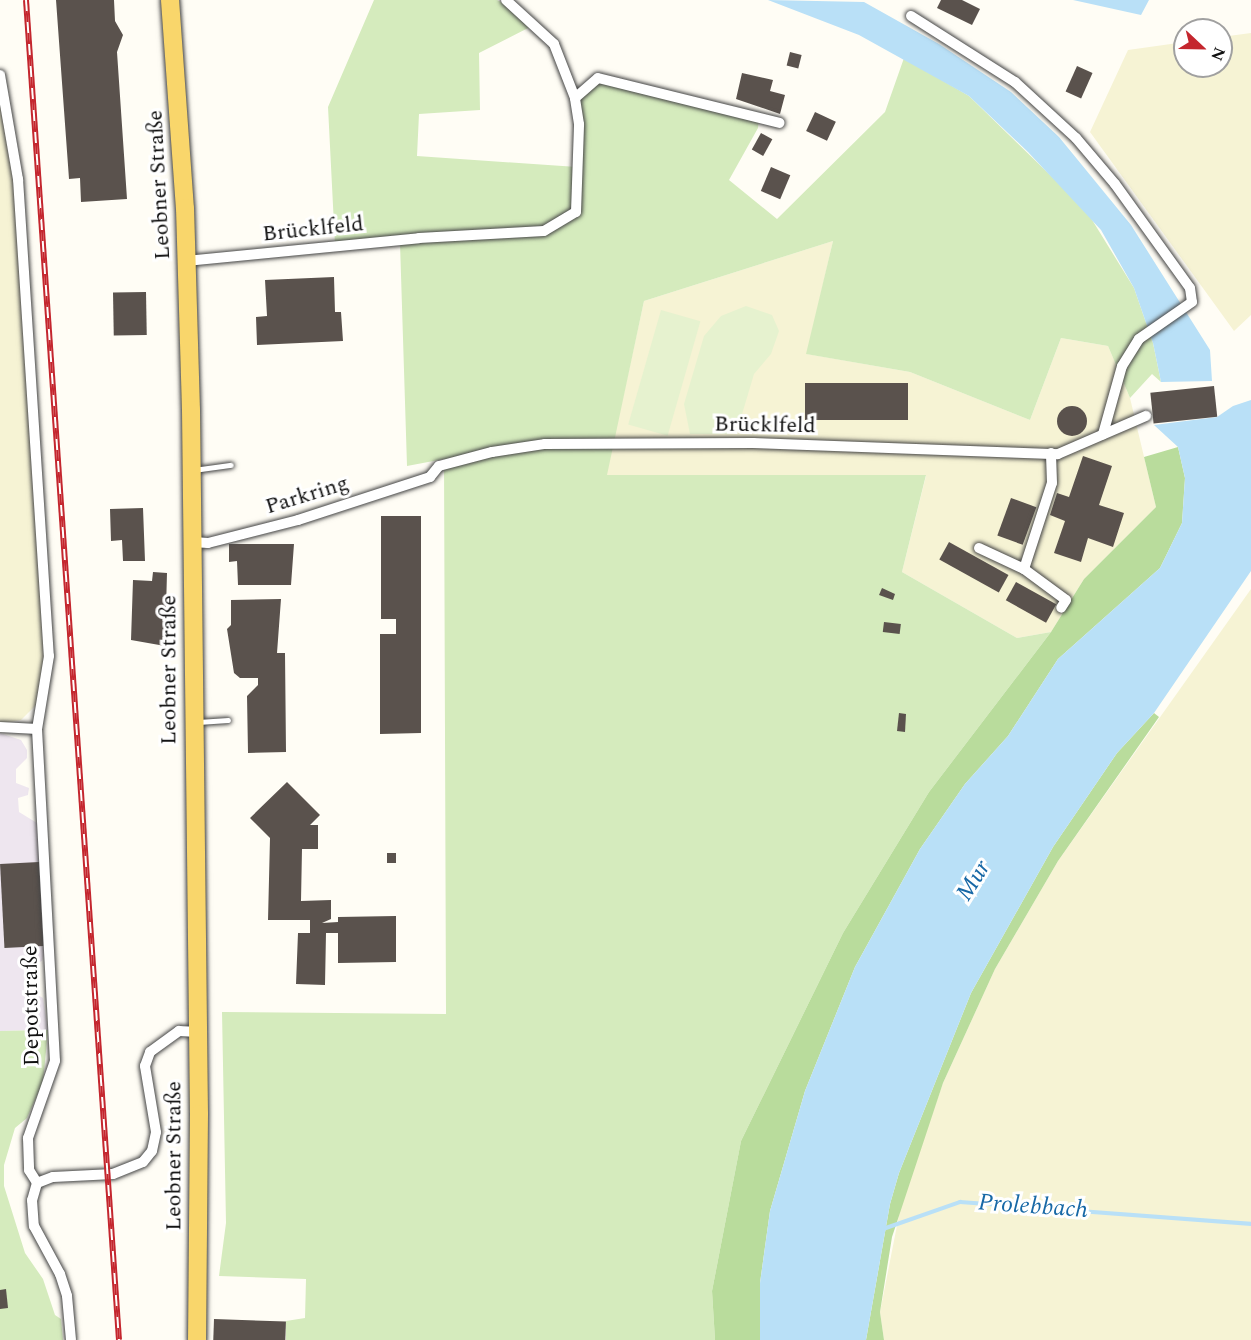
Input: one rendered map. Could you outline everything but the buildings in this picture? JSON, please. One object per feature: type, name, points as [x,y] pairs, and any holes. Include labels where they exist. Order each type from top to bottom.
[{"type":"main road","name":"Leobner Straße","points":[[170,0],[186,261],[192,470],[198,1032],[197,1340]]},
{"type":"street","name":"Brücklfeld","points":[[186,261],[419,238],[544,231],[576,212],[579,124],[575,98],[554,44],[506,0]]},
{"type":"street","points":[[910,16],[1015,82],[1076,138],[1115,184],[1190,288],[1192,302],[1139,339],[1122,366],[1103,434]]},
{"type":"street","name":"Depotstraße","points":[[0,75],[18,179],[49,656],[37,729],[55,1024],[53,1071],[28,1138],[29,1170],[37,1183],[32,1200],[34,1226],[60,1274],[67,1296],[71,1340]]},
{"type":"street","points":[[575,98],[598,78],[780,123]]},
{"type":"street","name":"Brücklfeld","points":[[430,477],[439,466],[492,452],[544,444],[753,443],[1051,453],[1146,416]]},
{"type":"street","points":[[1024,569],[1052,483],[1051,453]]},
{"type":"street","name":"Parkring","points":[[193,542],[208,543],[298,520],[430,477]]},
{"type":"street","points":[[979,548],[1024,569],[1066,600],[1061,608]]},
{"type":"street","points":[[0,727],[37,729]]},
{"type":"street","points":[[37,1183],[53,1178],[113,1174],[144,1162],[152,1151],[156,1132],[145,1066],[150,1052],[180,1032],[198,1032]]},
{"type":"lane","points":[[192,470],[231,465]]},
{"type":"lane","points":[[193,722],[228,720]]},
{"type":"shaded area","points":[[1251,33],[1251,315],[1234,331],[1090,132],[1128,50],[1173,44],[1173,78],[1233,78],[1233,35]]},
{"type":"shaded area","points":[[0,93],[11,143],[44,657],[37,704],[21,720],[0,724]]},
{"type":"shaded area","points":[[833,241],[807,354],[910,372],[1030,420],[1061,338],[1108,346],[1130,398],[1156,507],[1084,579],[1051,632],[1017,638],[902,572],[926,476],[606,475],[644,301]]},
{"type":"shaded area","points":[[1251,589],[1251,1340],[884,1340],[880,1312],[902,1200],[943,1083],[995,969],[1058,861]]},
{"type":"shaded area","points":[[0,733],[21,740],[27,750],[27,758],[16,769],[16,783],[29,788],[28,795],[18,798],[19,812],[37,823],[46,950],[42,961],[30,966],[32,992],[43,998],[48,1030],[0,1031]]},
{"type":"green space","points":[[374,0],[497,0],[514,8],[534,25],[479,53],[480,110],[419,114],[417,156],[577,167],[575,98],[598,78],[759,118],[758,128],[729,180],[777,219],[885,112],[904,58],[969,96],[1086,210],[1134,288],[1153,343],[1161,382],[1152,374],[1130,398],[1108,346],[1061,338],[1030,420],[910,372],[806,354],[833,241],[644,301],[607,475],[926,475],[902,572],[1017,638],[1051,632],[929,792],[843,933],[741,1141],[712,1291],[715,1340],[286,1340],[286,1321],[305,1318],[306,1279],[219,1276],[226,1223],[222,1012],[446,1014],[444,459],[407,466],[400,243],[335,245],[328,107]]},
{"type":"green space","points":[[746,306],[772,315],[779,331],[771,354],[754,374],[740,421],[729,434],[690,434],[684,404],[704,336],[721,316]]},
{"type":"green space","points":[[661,310],[700,321],[668,436],[628,424]]},
{"type":"green space","points":[[1178,447],[1185,478],[1182,523],[1160,568],[1058,659],[1008,736],[965,784],[920,849],[855,967],[805,1091],[770,1211],[760,1283],[760,1340],[715,1340],[712,1291],[741,1141],[843,933],[929,792],[1051,632],[1084,579],[1156,507],[1144,457]]},
{"type":"green space","points":[[1154,713],[1159,717],[1058,861],[995,969],[943,1083],[892,1237],[880,1312],[884,1340],[866,1340],[890,1204],[899,1173],[971,993],[1053,847],[1117,753]]},
{"type":"green space","points":[[48,1030],[43,1082],[27,1118],[15,1128],[4,1165],[4,1186],[25,1253],[43,1279],[55,1315],[61,1319],[63,1340],[0,1340],[0,1031]]},
{"type":"water","points":[[768,0],[864,2],[939,44],[1011,92],[1059,137],[1131,225],[1210,350],[1212,381],[1161,382],[1153,343],[1134,288],[1101,230],[1028,152],[969,96],[859,35]]},
{"type":"water","points":[[1073,0],[1149,0],[1141,15]]},
{"type":"water","name":"Mur","points":[[1251,400],[1251,571],[1154,713],[1117,753],[1053,847],[971,993],[899,1173],[890,1204],[866,1340],[760,1340],[760,1283],[770,1211],[805,1091],[855,967],[920,849],[965,784],[1008,736],[1058,659],[1160,568],[1182,523],[1185,478],[1178,447],[1154,425],[1217,417],[1233,406]]},
{"type":"waterway","name":"Prolebbach","points":[[883,1229],[960,1202],[1251,1224]]},
{"type":"railway","points":[[26,0],[119,1340]]}]
